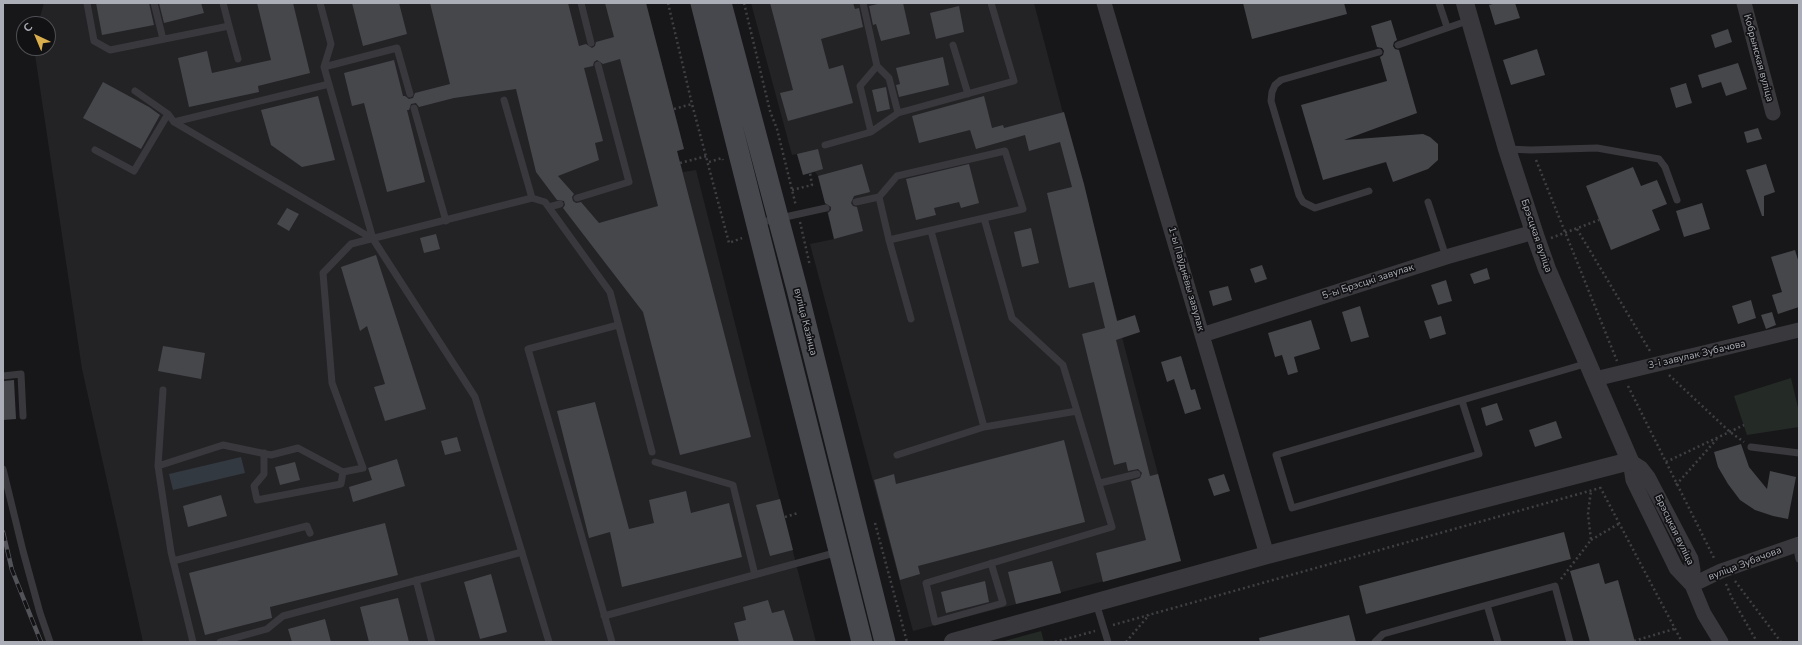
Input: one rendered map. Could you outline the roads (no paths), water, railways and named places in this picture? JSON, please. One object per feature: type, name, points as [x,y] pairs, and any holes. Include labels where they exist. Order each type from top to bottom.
[{"type":"main road","points":[[701,3],[749,228],[812,440],[862,642]]},
{"type":"main road","name":"вуліца Казінца","points":[[721,3],[797,289],[885,642]]},
{"type":"main road","points":[[812,440],[820,431],[826,430],[834,436]]},
{"type":"street","name":"1-ы Паўднёвы завулак","points":[[1104,3],[1267,556]]},
{"type":"street","name":"Кобрынская вуліца","points":[[1744,3],[1773,113]]},
{"type":"street","name":"Брэсцкая вуліца","points":[[1468,11],[1507,149],[1547,268],[1630,461],[1641,468],[1648,477],[1690,559],[1693,570],[1692,585],[1704,614],[1721,642]]},
{"type":"street","name":"5-ы Брэсцкі завулак","points":[[1202,335],[1446,257],[1534,232]]},
{"type":"street","name":"3-і завулак Зубачова","points":[[1591,371],[1621,373],[1799,330]]},
{"type":"street","points":[[952,642],[1096,601],[1630,461]]},
{"type":"street","name":"вуліца Зубачова","points":[[1692,585],[1724,570],[1798,549]]},
{"type":"lane","points":[[87,3],[94,41],[110,50],[229,26]]},
{"type":"lane","points":[[154,3],[163,39]]},
{"type":"lane","points":[[223,3],[238,59]]},
{"type":"lane","points":[[320,3],[331,44],[324,67],[373,239],[475,397],[549,642]]},
{"type":"lane","points":[[581,3],[592,43]]},
{"type":"lane","points":[[863,3],[877,66],[889,78],[898,114]]},
{"type":"lane","points":[[825,145],[871,132],[898,114],[1014,81],[991,3]]},
{"type":"lane","points":[[1439,3],[1447,27]]},
{"type":"lane","points":[[1398,45],[1447,27],[1468,11]]},
{"type":"lane","points":[[952,45],[968,94]]},
{"type":"lane","points":[[324,67],[397,48],[410,94]]},
{"type":"lane","points":[[1369,191],[1315,208],[1303,202],[1299,195],[1271,101],[1272,92],[1275,85],[1281,80],[1379,52]]},
{"type":"lane","points":[[578,198],[629,182],[598,65]]},
{"type":"lane","points":[[871,132],[860,86],[877,66]]},
{"type":"lane","points":[[174,122],[329,84]]},
{"type":"lane","points":[[135,91],[168,114],[174,122],[373,239]]},
{"type":"lane","points":[[504,100],[532,198]]},
{"type":"lane","points":[[414,108],[446,221]]},
{"type":"lane","points":[[95,150],[134,171],[168,114]]},
{"type":"lane","points":[[1507,149],[1531,150],[1597,148],[1660,159],[1665,167],[1677,200]]},
{"type":"lane","points":[[856,202],[879,197],[897,176],[1005,151],[1023,209],[889,240]]},
{"type":"lane","points":[[879,197],[911,320]]},
{"type":"lane","points":[[158,466],[223,445],[271,455],[298,448],[343,472],[362,468],[332,383],[323,273],[351,244],[532,198],[545,202],[610,292],[652,452]]},
{"type":"lane","points":[[1428,202],[1446,257]]},
{"type":"lane","points":[[549,208],[560,204]]},
{"type":"lane","points":[[749,228],[778,219],[826,208]]},
{"type":"lane","points":[[984,218],[1012,318],[1063,365],[1112,527],[991,563],[926,583],[935,622],[1003,603],[991,563]]},
{"type":"lane","points":[[932,231],[984,428]]},
{"type":"lane","points":[[612,642],[528,349],[618,325]]},
{"type":"lane","points":[[1462,401],[1479,454],[1292,508],[1276,455],[1462,401],[1591,371]]},
{"type":"lane","points":[[3,376],[21,374],[23,416]]},
{"type":"lane","points":[[163,390],[158,466],[173,561],[192,642]]},
{"type":"lane","points":[[897,456],[984,428],[1077,411]]},
{"type":"lane","points":[[1751,447],[1799,453]]},
{"type":"lane","points":[[264,453],[264,474],[254,486],[257,500],[341,484],[343,472]]},
{"type":"lane","points":[[655,462],[733,485],[755,575]]},
{"type":"lane","points":[[3,470],[23,551],[40,613],[50,642]]},
{"type":"lane","points":[[1100,484],[1137,474]]},
{"type":"lane","points":[[173,561],[307,526],[310,533]]},
{"type":"lane","points":[[220,642],[267,629],[283,616],[522,552]]},
{"type":"lane","points":[[604,616],[840,552]]},
{"type":"lane","points":[[416,580],[432,642]]},
{"type":"lane","points":[[1375,642],[1382,634],[1555,586],[1570,642]]},
{"type":"lane","points":[[1096,601],[1108,642]]},
{"type":"lane","points":[[1487,605],[1498,642]]},
{"type":"railway","points":[[3,532],[12,570],[41,642]]}]
